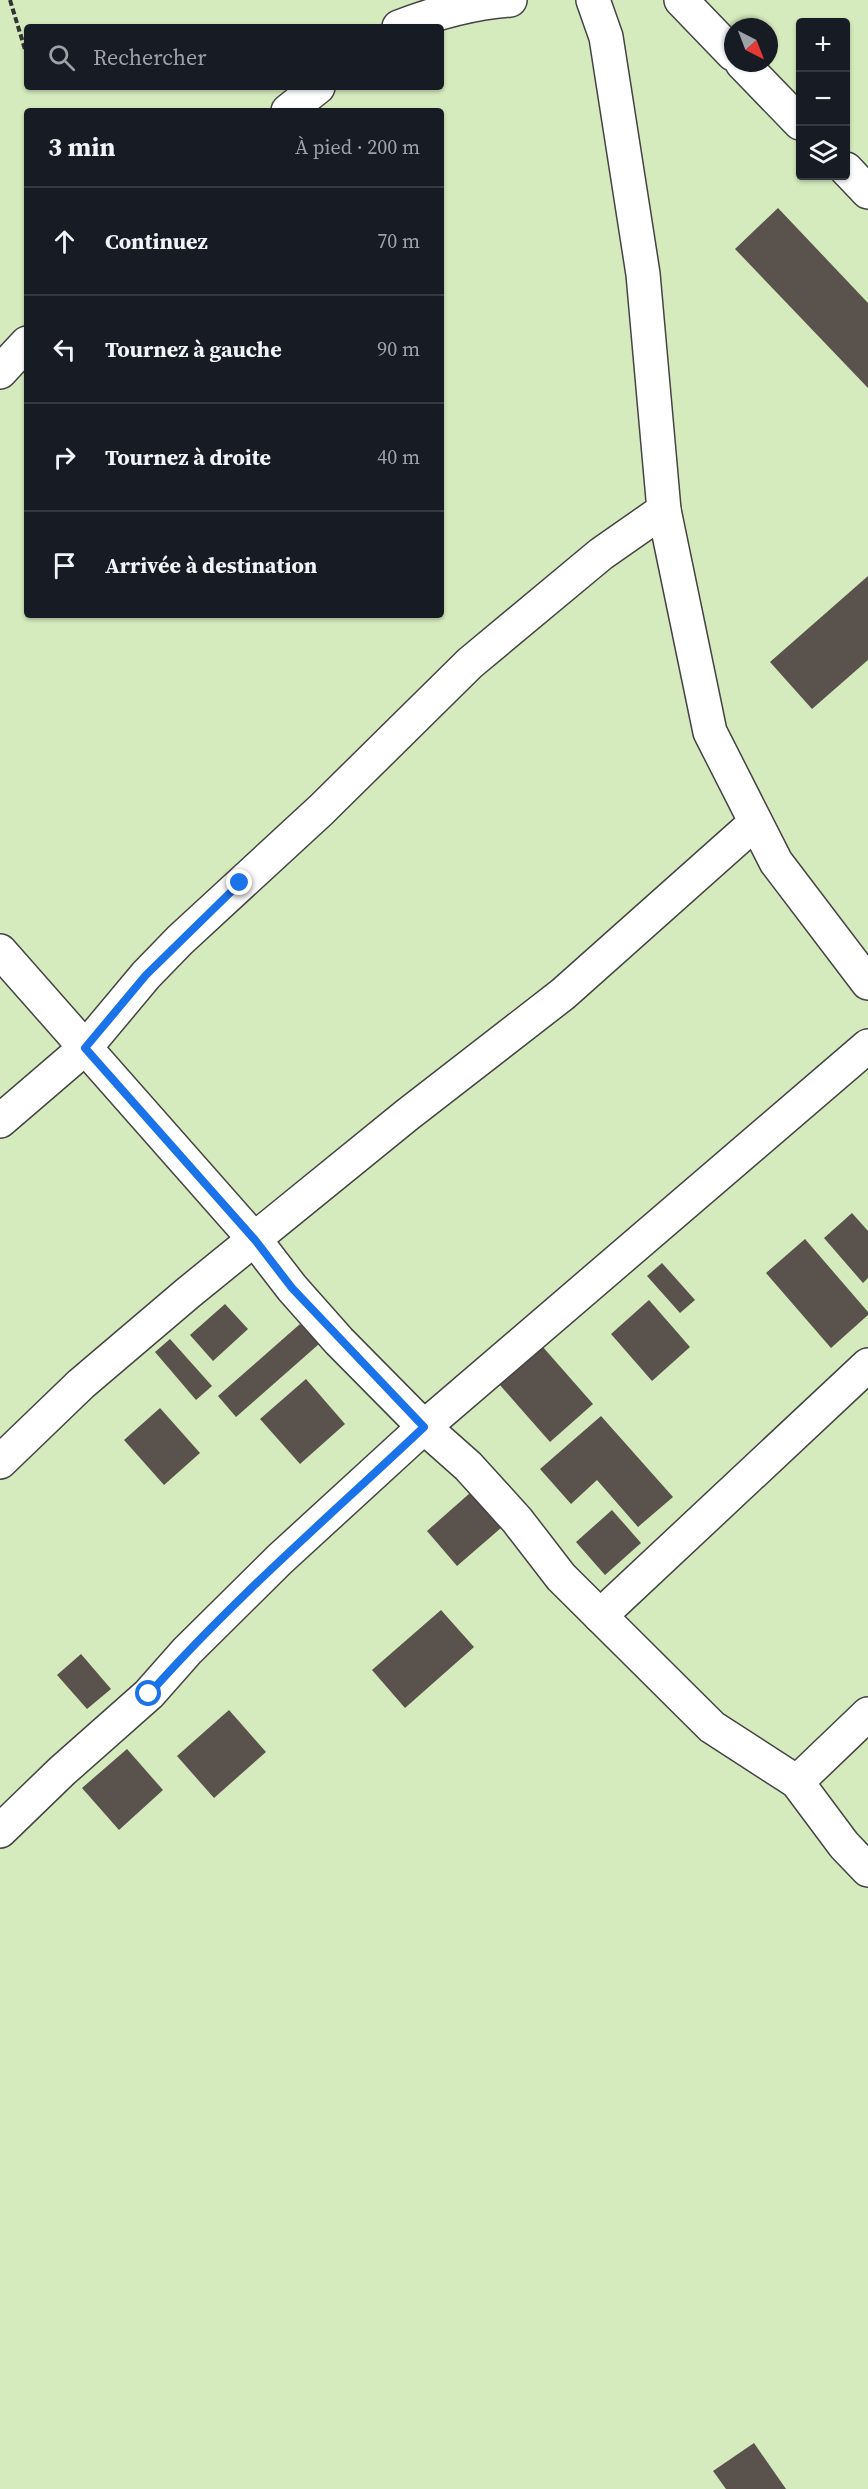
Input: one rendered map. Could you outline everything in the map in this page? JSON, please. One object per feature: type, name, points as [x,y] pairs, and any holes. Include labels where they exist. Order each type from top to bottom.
[{"type":"street","points":[[407,24],[470,4],[510,0]]},
{"type":"street","points":[[593,0],[606,37],[643,274],[664,510],[710,732],[776,862],[868,983]]},
{"type":"street","points":[[681,0],[724,45]]},
{"type":"street","points":[[751,72],[796,118]]},
{"type":"street","points":[[292,108],[314,90]]},
{"type":"street","points":[[850,173],[868,192]]},
{"type":"street","points":[[0,372],[24,346]]},
{"type":"street","points":[[0,1121],[85,1048],[146,975],[180,940],[321,810],[470,663],[601,554],[664,510]]},
{"type":"street","points":[[0,1462],[81,1384],[407,1115],[562,994],[755,823]]},
{"type":"street","points":[[0,951],[255,1240],[323,1323],[424,1427],[468,1466],[518,1520],[561,1577],[712,1727],[796,1782],[844,1845],[868,1870]]},
{"type":"street","points":[[0,1831],[62,1771],[149,1694],[187,1651],[280,1559],[424,1427],[868,1046]]},
{"type":"street","points":[[600,1616],[868,1365]]},
{"type":"street","points":[[796,1782],[868,1714]]},
{"type":"path","points":[[10,0],[24,46]]},
{"type":"green space","points":[[0,0],[868,0],[868,2489],[0,2489]]},
{"type":"building","points":[[778,208],[868,303],[868,388],[735,249]]},
{"type":"building","points":[[868,576],[868,660],[812,709],[770,662]]},
{"type":"building","points":[[852,1213],[868,1231],[868,1278],[863,1283],[824,1238]]},
{"type":"building","points":[[805,1239],[868,1312],[868,1315],[831,1348],[766,1273]]},
{"type":"building","points":[[662,1263],[695,1300],[680,1313],[647,1276]]},
{"type":"building","points":[[649,1300],[690,1347],[652,1381],[611,1334]]},
{"type":"building","points":[[225,1304],[248,1329],[213,1361],[190,1335]]},
{"type":"building","points":[[300,1324],[319,1344],[236,1417],[218,1396]]},
{"type":"building","points":[[170,1339],[212,1386],[196,1400],[155,1352]]},
{"type":"building","points":[[542,1346],[593,1404],[550,1442],[499,1384]]},
{"type":"building","points":[[306,1379],[345,1424],[300,1464],[260,1419]]},
{"type":"building","points":[[160,1408],[200,1453],[164,1485],[124,1440]]},
{"type":"building","points":[[601,1416],[673,1497],[638,1527],[597,1480],[571,1504],[540,1469]]},
{"type":"building","points":[[470,1493],[501,1528],[457,1566],[427,1531]]},
{"type":"building","points":[[612,1510],[641,1543],[605,1575],[576,1542]]},
{"type":"building","points":[[441,1610],[474,1647],[405,1708],[372,1670]]},
{"type":"building","points":[[81,1654],[111,1689],[87,1709],[57,1675]]},
{"type":"building","points":[[229,1710],[266,1752],[214,1798],[177,1756]]},
{"type":"building","points":[[127,1749],[163,1790],[119,1830],[82,1788]]},
{"type":"building","points":[[754,2443],[786,2489],[726,2489],[713,2471]]},
{"type":"route","points":[[149,1694],[187,1651],[280,1559],[424,1427],[339,1341],[292,1288],[255,1240],[85,1048],[146,975],[240,883]]}]
